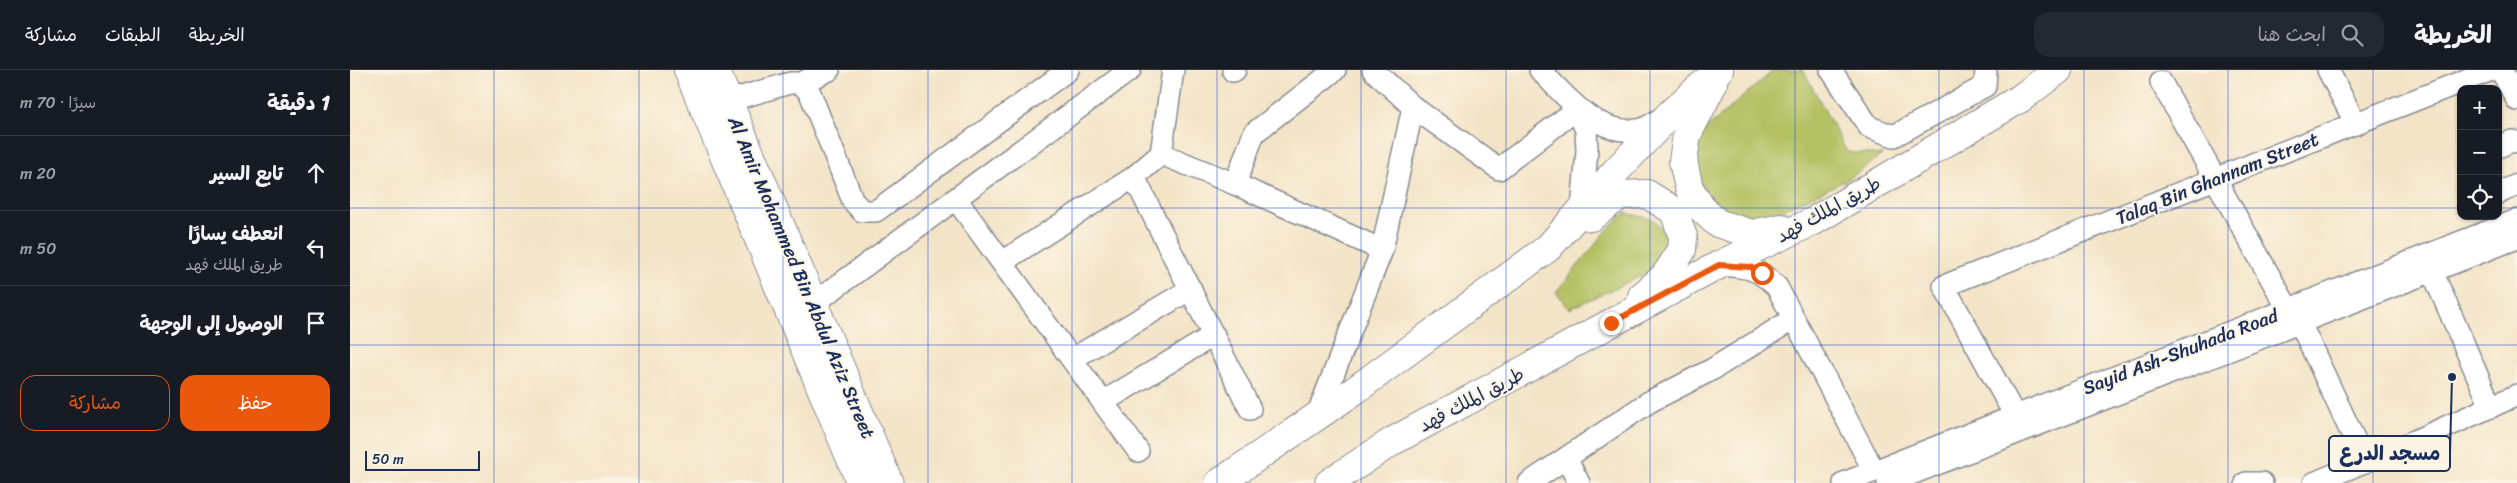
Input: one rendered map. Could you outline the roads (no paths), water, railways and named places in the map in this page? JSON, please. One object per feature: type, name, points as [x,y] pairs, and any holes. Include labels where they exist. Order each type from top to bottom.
[{"type":"main road","name":"Al Amir Mohammed Bin Abdul Aziz Street","points":[[688,70],[861,483]]},
{"type":"main road","name":"Al Amir Mohammed Bin Abdul Aziz Street","points":[[715,70],[889,483]]},
{"type":"main road","points":[[1548,248],[1671,113],[1720,70]]},
{"type":"main road","points":[[1720,70],[1687,135],[1683,160],[1689,188],[1702,209],[1717,223],[1752,234],[1812,222]]},
{"type":"main road","name":"طريق الملك فهد","points":[[1329,483],[1393,441],[1611,323],[1719,265],[1812,222],[2021,98],[2058,70]]},
{"type":"main road","points":[[1219,483],[1317,416],[1620,195],[1647,194],[1674,211],[1684,237],[1682,250],[1665,276],[1611,323]]},
{"type":"street","points":[[728,101],[790,83],[801,83],[829,70]]},
{"type":"street","points":[[801,83],[810,93],[853,201],[862,211],[876,211],[1068,70]]},
{"type":"street","points":[[813,304],[1130,70]]},
{"type":"street","points":[[1002,262],[1134,176],[1161,154],[1173,70]]},
{"type":"street","points":[[1235,184],[1254,133],[1335,70]]},
{"type":"street","points":[[1372,70],[1413,108],[1499,169],[1577,109]]},
{"type":"street","points":[[1540,70],[1577,109],[1609,128],[1639,130],[1671,113]]},
{"type":"street","points":[[1831,70],[1869,128],[1894,136],[1985,86],[1986,70]]},
{"type":"street","points":[[2328,70],[2356,124]]},
{"type":"street","name":"Talaq Bin Ghannam Street","points":[[2015,416],[1944,286],[2491,70]]},
{"type":"street","points":[[2501,70],[2517,100]]},
{"type":"street","points":[[2161,82],[2294,316],[2365,462]]},
{"type":"street","points":[[1317,416],[1382,250],[1413,108]]},
{"type":"street","points":[[1577,109],[1586,130],[1587,150],[1582,210]]},
{"type":"street","points":[[2502,145],[2512,141],[2517,142]]},
{"type":"street","points":[[1161,154],[1235,184],[1382,250]]},
{"type":"street","points":[[1134,176],[1250,409]]},
{"type":"street","points":[[2502,191],[2517,185]]},
{"type":"street","points":[[956,199],[1138,451]]},
{"type":"street","name":"Sayid Ash-Shuhada Road","points":[[1844,483],[1881,477],[2294,316],[2509,223]]},
{"type":"street","name":"Sayid Ash-Shuhada Road","points":[[1881,477],[2015,416],[2294,316],[2432,271],[2509,223]]},
{"type":"street","points":[[1719,265],[1750,267],[1762,273],[1777,287],[1881,477]]},
{"type":"street","points":[[2432,271],[2491,408]]},
{"type":"street","points":[[1072,359],[1191,289]]},
{"type":"street","points":[[1529,483],[1649,402],[1713,369],[1793,319]]},
{"type":"street","points":[[1103,402],[1214,335]]},
{"type":"street","points":[[2314,483],[2491,408],[2517,395]]},
{"type":"street","points":[[1566,458],[1579,483]]},
{"type":"street","points":[[2246,483],[2262,483]]},
{"type":"place","name":"مسجد الدرع","points":[[2452,377]]}]
